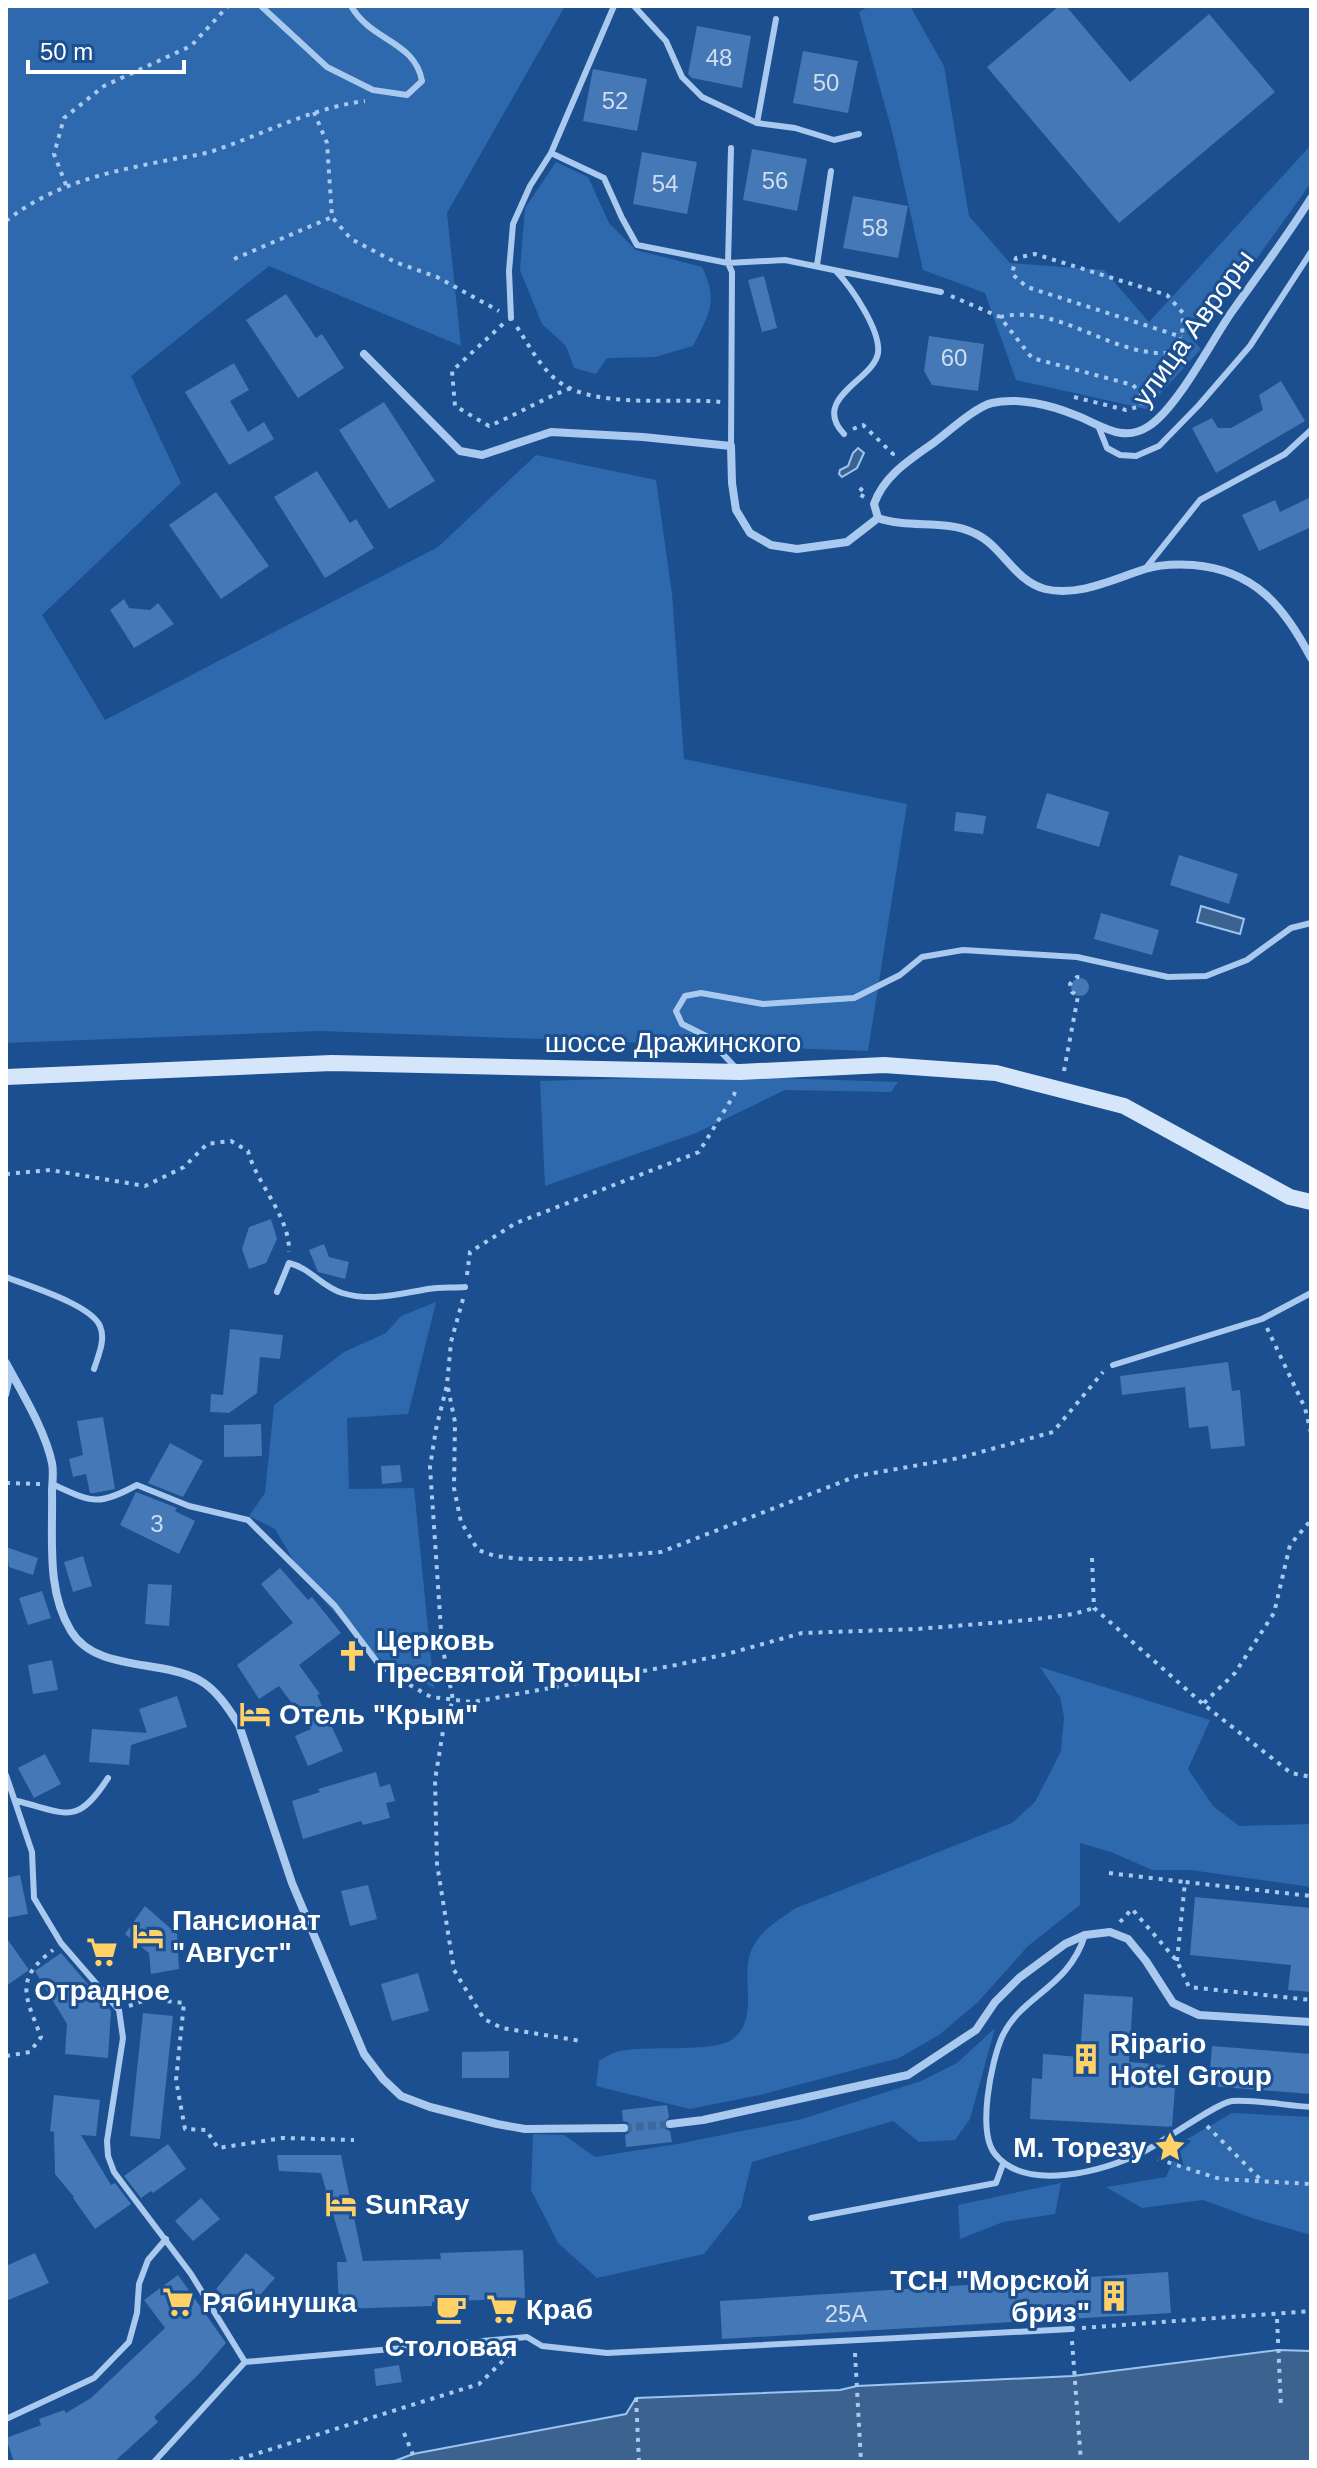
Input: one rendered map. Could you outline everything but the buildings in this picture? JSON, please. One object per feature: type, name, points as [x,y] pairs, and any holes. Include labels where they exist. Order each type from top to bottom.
[{"type":"main road","name":"шоссе Дражинского","points":[[6,1077],[332,1063],[740,1072],[884,1065],[996,1073],[1124,1106],[1290,1197],[1311,1202]]},
{"type":"street","name":"улица Авроры","points":[[874,504],[887,479],[988,404],[1014,400],[1076,415],[1099,428],[1117,433],[1132,433],[1149,426],[1168,408],[1231,313],[1281,247],[1311,198]]},
{"type":"street","points":[[364,354],[460,451],[482,455],[551,432],[731,446],[736,510],[750,533],[771,545],[797,549],[847,542],[878,518]]},
{"type":"street","points":[[874,504],[878,518]]},
{"type":"street","points":[[878,518],[897,525],[952,527],[975,533],[1021,576],[1043,588],[1080,589],[1127,578],[1145,569],[1175,564],[1215,567],[1249,579],[1300,636],[1311,658]]},
{"type":"street","points":[[6,1363],[33,1414],[52,1463],[53,1584],[72,1633],[92,1651],[118,1662],[168,1667],[201,1681],[225,1703],[239,1725],[292,1883],[364,2054],[383,2079],[401,2096],[430,2107],[525,2129],[624,2128]]},
{"type":"street","points":[[670,2124],[703,2120],[908,2075],[976,2030],[995,2002],[1019,1978],[1065,1944],[1085,1935],[1110,1932],[1128,1939],[1173,2003],[1199,2015],[1311,2022]]},
{"type":"lane","points":[[261,6],[327,67],[373,90],[407,95],[422,81],[419,66],[406,50],[365,25],[351,6]]},
{"type":"lane","points":[[511,318],[509,271],[513,224],[530,186],[551,153],[614,6]]},
{"type":"lane","points":[[634,6],[666,41],[682,77],[702,97],[757,123],[795,128],[834,140],[859,134]]},
{"type":"lane","points":[[757,123],[776,19]]},
{"type":"lane","points":[[731,148],[728,263],[732,272],[731,446]]},
{"type":"lane","points":[[551,153],[604,178],[637,245],[728,263],[785,260],[941,292]]},
{"type":"lane","points":[[817,265],[831,171]]},
{"type":"lane","points":[[1099,428],[1107,448],[1120,455],[1136,456],[1159,446],[1250,346],[1311,252]]},
{"type":"lane","points":[[836,271],[858,298],[878,353],[872,365],[838,400],[835,418],[844,434]]},
{"type":"lane","points":[[1145,569],[1200,500],[1285,454],[1311,430]]},
{"type":"lane","points":[[740,1072],[706,1036],[682,1024],[676,1011],[685,996],[701,993],[763,1004],[854,998],[900,975],[922,957],[963,950],[1077,957],[1168,977],[1206,976],[1247,960],[1291,928],[1311,923]]},
{"type":"lane","points":[[277,1292],[289,1263],[304,1266],[321,1282],[340,1292],[370,1298],[398,1296],[431,1288],[465,1287]]},
{"type":"lane","points":[[6,1277],[86,1311],[100,1326],[102,1344],[94,1369]]},
{"type":"lane","points":[[1113,1365],[1262,1319],[1311,1293]]},
{"type":"lane","points":[[6,1395],[11,1373]]},
{"type":"lane","points":[[52,1484],[92,1502],[116,1497],[137,1485],[189,1506],[248,1520],[335,1606],[383,1670]]},
{"type":"lane","points":[[6,1775],[32,1852],[34,1898],[61,1943],[119,2010],[123,2038],[107,2141],[114,2172],[191,2274],[245,2362]]},
{"type":"lane","points":[[17,1801],[53,1812],[82,1810],[92,1802],[108,1778]]},
{"type":"lane","points":[[1085,1935],[1079,1953],[1069,1968],[1051,1988],[1016,2016],[1002,2037],[985,2121],[990,2149],[1003,2164],[1025,2173],[1048,2177],[1096,2170],[1141,2153],[1230,2101],[1311,2107]]},
{"type":"lane","points":[[811,2218],[996,2183],[1003,2164]]},
{"type":"lane","points":[[6,2419],[94,2378],[129,2342],[137,2313],[139,2284],[148,2260],[166,2239]]},
{"type":"lane","points":[[154,2462],[192,2424],[245,2362],[527,2337],[542,2346],[607,2353],[1072,2329]]},
{"type":"path","points":[[66,185],[54,154],[64,118],[104,86],[191,46],[228,6]]},
{"type":"path","points":[[6,221],[66,185],[108,172],[211,151],[314,112],[349,103],[407,95]]},
{"type":"path","points":[[314,112],[327,143],[332,217],[351,239],[395,262],[437,277],[511,318],[554,379],[580,392],[618,399],[731,403]]},
{"type":"path","points":[[234,259],[332,217]]},
{"type":"path","points":[[1000,317],[1020,312],[1040,316],[1145,354],[1168,353],[1182,337],[1183,313],[1167,295],[1035,254],[1016,258],[1012,274],[1027,287],[1182,337]]},
{"type":"path","points":[[941,292],[1000,317],[1032,358],[1133,385],[1143,396],[1141,406],[1126,410],[1068,395]]},
{"type":"path","points":[[511,318],[452,371],[455,406],[489,426],[521,413],[541,399],[571,388]]},
{"type":"path","points":[[863,425],[893,454]]},
{"type":"path","points":[[884,464],[905,446]]},
{"type":"path","points":[[867,483],[858,493],[874,504]]},
{"type":"path","points":[[1060,1089],[1078,996],[1072,992],[1070,984],[1077,977],[1083,978]]},
{"type":"path","points":[[581,2041],[502,2028],[484,2019],[454,1970],[437,1864],[435,1780],[444,1725],[453,1700],[442,1645],[430,1467],[436,1429],[447,1385],[451,1342],[470,1252],[516,1223],[699,1152],[734,1095],[740,1072]]},
{"type":"path","points":[[6,1174],[50,1170],[145,1186],[184,1167],[207,1144],[231,1141],[248,1151],[253,1170],[290,1238],[289,1263]]},
{"type":"path","points":[[1262,1319],[1305,1408],[1311,1433]]},
{"type":"path","points":[[447,1385],[455,1422],[454,1488],[461,1522],[478,1550],[495,1556],[523,1559],[579,1559],[661,1552],[857,1476],[959,1458],[1053,1432],[1100,1374],[1113,1365]]},
{"type":"path","points":[[6,1483],[52,1484]]},
{"type":"path","points":[[1203,1704],[1235,1673],[1274,1613],[1290,1545],[1311,1520]]},
{"type":"path","points":[[1092,1558],[1094,1608],[1203,1704],[1291,1773],[1311,1777]]},
{"type":"path","points":[[383,1670],[431,1697],[473,1702],[676,1665],[802,1633],[917,1629],[1029,1620],[1094,1608]]},
{"type":"path","points":[[1109,1873],[1311,1896]]},
{"type":"path","points":[[1177,1961],[1185,1882]]},
{"type":"path","points":[[1110,1932],[1132,1909],[1177,1961],[1189,1987],[1311,2000]]},
{"type":"path","points":[[6,2056],[30,2052],[41,2037],[25,1993],[34,1964],[61,1943]]},
{"type":"path","points":[[119,2010],[148,1999],[184,2003],[176,2080],[185,2129],[206,2130],[218,2148],[283,2138],[354,2140]]},
{"type":"path","points":[[1200,2119],[1263,2182]]},
{"type":"path","points":[[1141,2153],[1220,2179],[1311,2184]]},
{"type":"path","points":[[1072,2329],[1311,2311]]},
{"type":"path","points":[[1277,2319],[1281,2407]]},
{"type":"path","points":[[230,2462],[479,2384],[527,2337]]},
{"type":"path","points":[[1071,2338],[1081,2462]]},
{"type":"path","points":[[854,2342],[861,2462]]},
{"type":"path","points":[[636,2398],[639,2462]]},
{"type":"path","points":[[404,2433],[416,2462]]},
{"type":"shaded area","points":[[6,6],[565,6],[447,213],[461,346],[269,266],[131,376],[181,483],[42,615],[105,720],[438,547],[536,455],[656,480],[672,594],[684,759],[907,804],[868,1051],[320,1031],[6,1043]]},
{"type":"shaded area","points":[[869,6],[910,6],[944,66],[969,216],[1010,263],[1104,270],[1149,322],[1311,145],[1311,183],[1229,297],[1202,306],[1187,333],[1201,349],[1146,409],[1016,380],[985,293],[923,270],[893,135],[859,12]]},
{"type":"shaded area","points":[[556,162],[588,177],[609,223],[636,250],[702,267],[711,299],[704,325],[693,346],[655,357],[607,358],[596,374],[574,368],[566,346],[542,324],[520,270],[525,208]]},
{"type":"shaded area","points":[[858,448],[864,453],[857,468],[842,477],[840,470],[848,466]]},
{"type":"shaded area","points":[[1201,906],[1244,919],[1240,934],[1197,922]]},
{"type":"shaded area","points":[[713,1076],[898,1082],[891,1092],[785,1090],[696,1133],[545,1186],[540,1081]]},
{"type":"shaded area","points":[[436,1302],[408,1414],[347,1418],[349,1489],[414,1488],[434,1688],[373,1655],[305,1580],[275,1529],[249,1516],[265,1493],[274,1405],[344,1352],[386,1333],[401,1316]]},
{"type":"shaded area","points":[[1040,1667],[1210,1720],[1188,1769],[1213,1806],[1239,1826],[1311,1824],[1311,1887],[1190,1870],[1152,1870],[1111,1852],[1080,1843],[1080,1905],[1028,1946],[977,2003],[939,2035],[899,2058],[760,2095],[690,2109],[596,2086],[599,2061],[616,2052],[695,2048],[724,2044],[733,2039],[742,2030],[746,2019],[749,1956],[754,1945],[767,1929],[796,1908],[1012,1823],[1035,1802],[1061,1751],[1064,1717],[1060,1697]]},
{"type":"shaded area","points":[[995,2028],[970,2119],[955,2140],[919,2142],[893,2121],[752,2162],[741,2207],[704,2254],[597,2278],[558,2243],[531,2190],[533,2134],[564,2135],[595,2157],[802,2119],[921,2081],[957,2063]]},
{"type":"shaded area","points":[[1232,2113],[1311,2117],[1311,2235],[1203,2200],[1142,2208],[1106,2187],[1166,2177],[1182,2142]]},
{"type":"shaded area","points":[[1061,2183],[1055,2214],[1003,2222],[960,2239],[958,2205]]},
{"type":"shaded area","points":[[1278,2350],[1311,2351],[1311,2462],[392,2462],[413,2454],[626,2414],[636,2398],[1073,2376]]},
{"type":"tunnel","points":[[624,2128],[670,2124]]},
{"type":"place","name":"Церковь Пресвятой Троицы","points":[[352,1656]]},
{"type":"place","name":"Отель \"Крым\"","points":[[255,1714]]},
{"type":"place","name":"Пансионат \"Август\"","points":[[148,1936]]},
{"type":"place","name":"Отрадное","points":[[102,1952]]},
{"type":"place","name":"Ripario Hotel Group","points":[[1086,2059]]},
{"type":"place","name":"М. Торезу","points":[[1170,2147]]},
{"type":"place","name":"SunRay","points":[[341,2204]]},
{"type":"place","name":"ТСН \"Морской бриз\"","points":[[1114,2296]]},
{"type":"place","name":"Рябинушка","points":[[178,2302]]},
{"type":"place","name":"Столовая","points":[[451,2309]]},
{"type":"place","name":"Краб","points":[[502,2309]]}]
